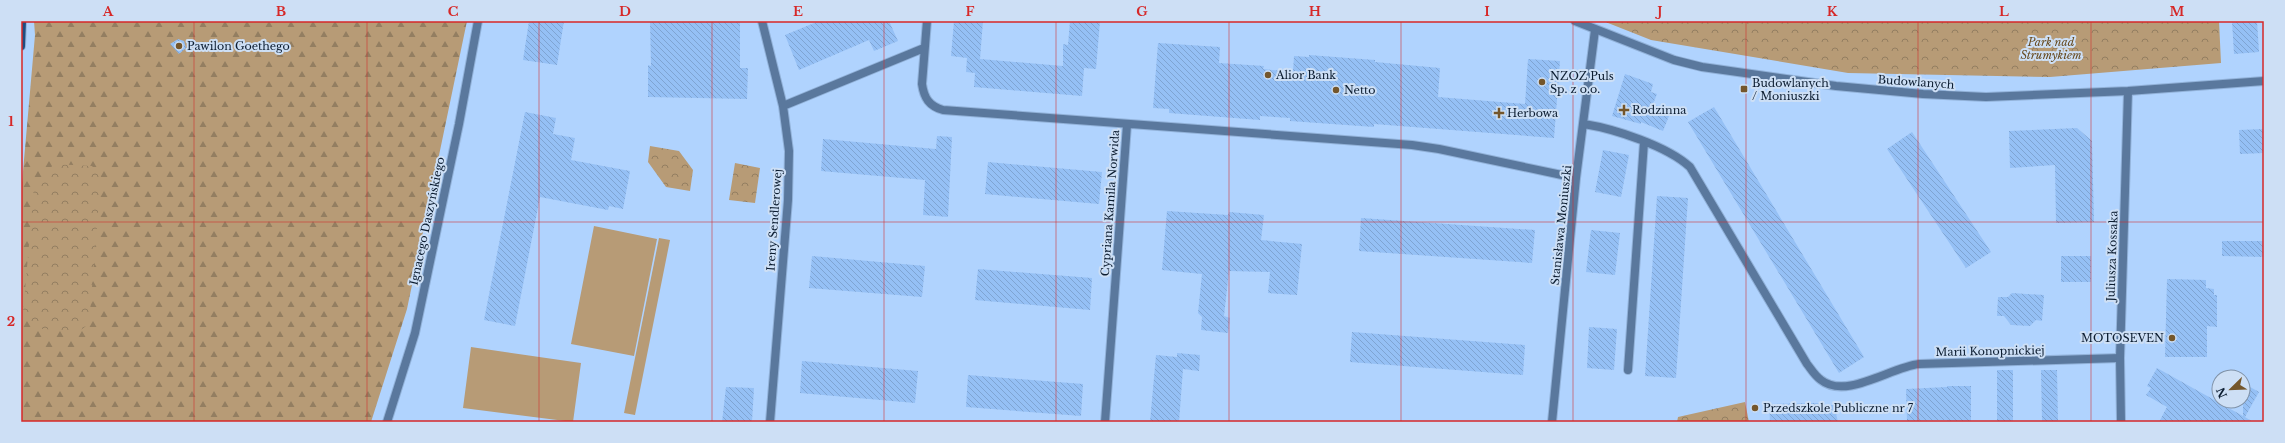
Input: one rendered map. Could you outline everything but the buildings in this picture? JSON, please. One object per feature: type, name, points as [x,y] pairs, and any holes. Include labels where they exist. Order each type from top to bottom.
[{"type":"main road","points":[[21,46],[22,21]]},
{"type":"street","name":"Ignacego Daszyńskiego","points":[[387,422],[415,333],[460,124],[478,21]]},
{"type":"street","name":"Ireny Sendlerowej","points":[[762,21],[782,106],[789,151],[788,194],[770,422]]},
{"type":"street","name":"Cypriana Kamila Norwida","points":[[927,21],[922,84],[924,94],[929,104],[936,108],[961,112],[1127,125],[1105,422]]},
{"type":"street","name":"Budowlanych","points":[[1575,21],[1674,60],[1702,67],[1836,86],[1923,94],[1986,97],[2128,91],[2264,81]]},
{"type":"street","name":"Stanisława Moniuszki","points":[[1552,422],[1576,178],[1595,30]]},
{"type":"street","points":[[782,106],[924,48]]},
{"type":"street","name":"Juliusza Kossaka","points":[[2121,422],[2120,358],[2128,91]]},
{"type":"street","name":"Marii Konopnickiej","points":[[1584,124],[1644,142],[1680,158],[1690,167],[1807,364],[1818,377],[1830,385],[1838,386],[1864,382],[1901,367],[1919,364],[2120,358]]},
{"type":"street","points":[[1127,125],[1412,145],[1439,149],[1576,178]]},
{"type":"street","points":[[1628,370],[1644,142]]},
{"type":"green space","points":[[34,21],[467,21],[407,309],[371,422],[21,422],[21,194],[35,35]]},
{"type":"green space","name":"Park nad Strumykiem","points":[[1603,21],[2219,21],[2221,63],[2050,77],[1848,73],[1651,40]]},
{"type":"green space","points":[[650,146],[679,151],[693,170],[690,191],[666,187],[648,162]]},
{"type":"green space","points":[[735,163],[760,168],[755,203],[729,200]]},
{"type":"green space","points":[[54,164],[92,166],[101,177],[89,324],[78,332],[32,328],[23,314],[34,186]]},
{"type":"green space","points":[[594,226],[657,239],[634,356],[571,344]]},
{"type":"green space","points":[[659,238],[670,240],[635,415],[624,413]]},
{"type":"green space","points":[[471,347],[581,363],[573,422],[463,408]]},
{"type":"green space","points":[[1745,402],[1749,422],[1677,422],[1678,417]]},
{"type":"place","name":"Pawilon Goethego","points":[[179,46]]},
{"type":"place","name":"Alior Bank","points":[[1268,75]]},
{"type":"place","name":"NZOZ Puls Sp. z o.o.","points":[[1542,82]]},
{"type":"place","name":"Budowlanych / Moniuszki","points":[[1744,89]]},
{"type":"place","name":"Netto","points":[[1336,90]]},
{"type":"place","name":"Rodzinna","points":[[1624,110]]},
{"type":"place","name":"Herbowa","points":[[1499,113]]},
{"type":"place","name":"MOTOSEVEN","points":[[2172,338]]},
{"type":"place","name":"Przedszkole Publiczne nr 7","points":[[1755,408]]}]
